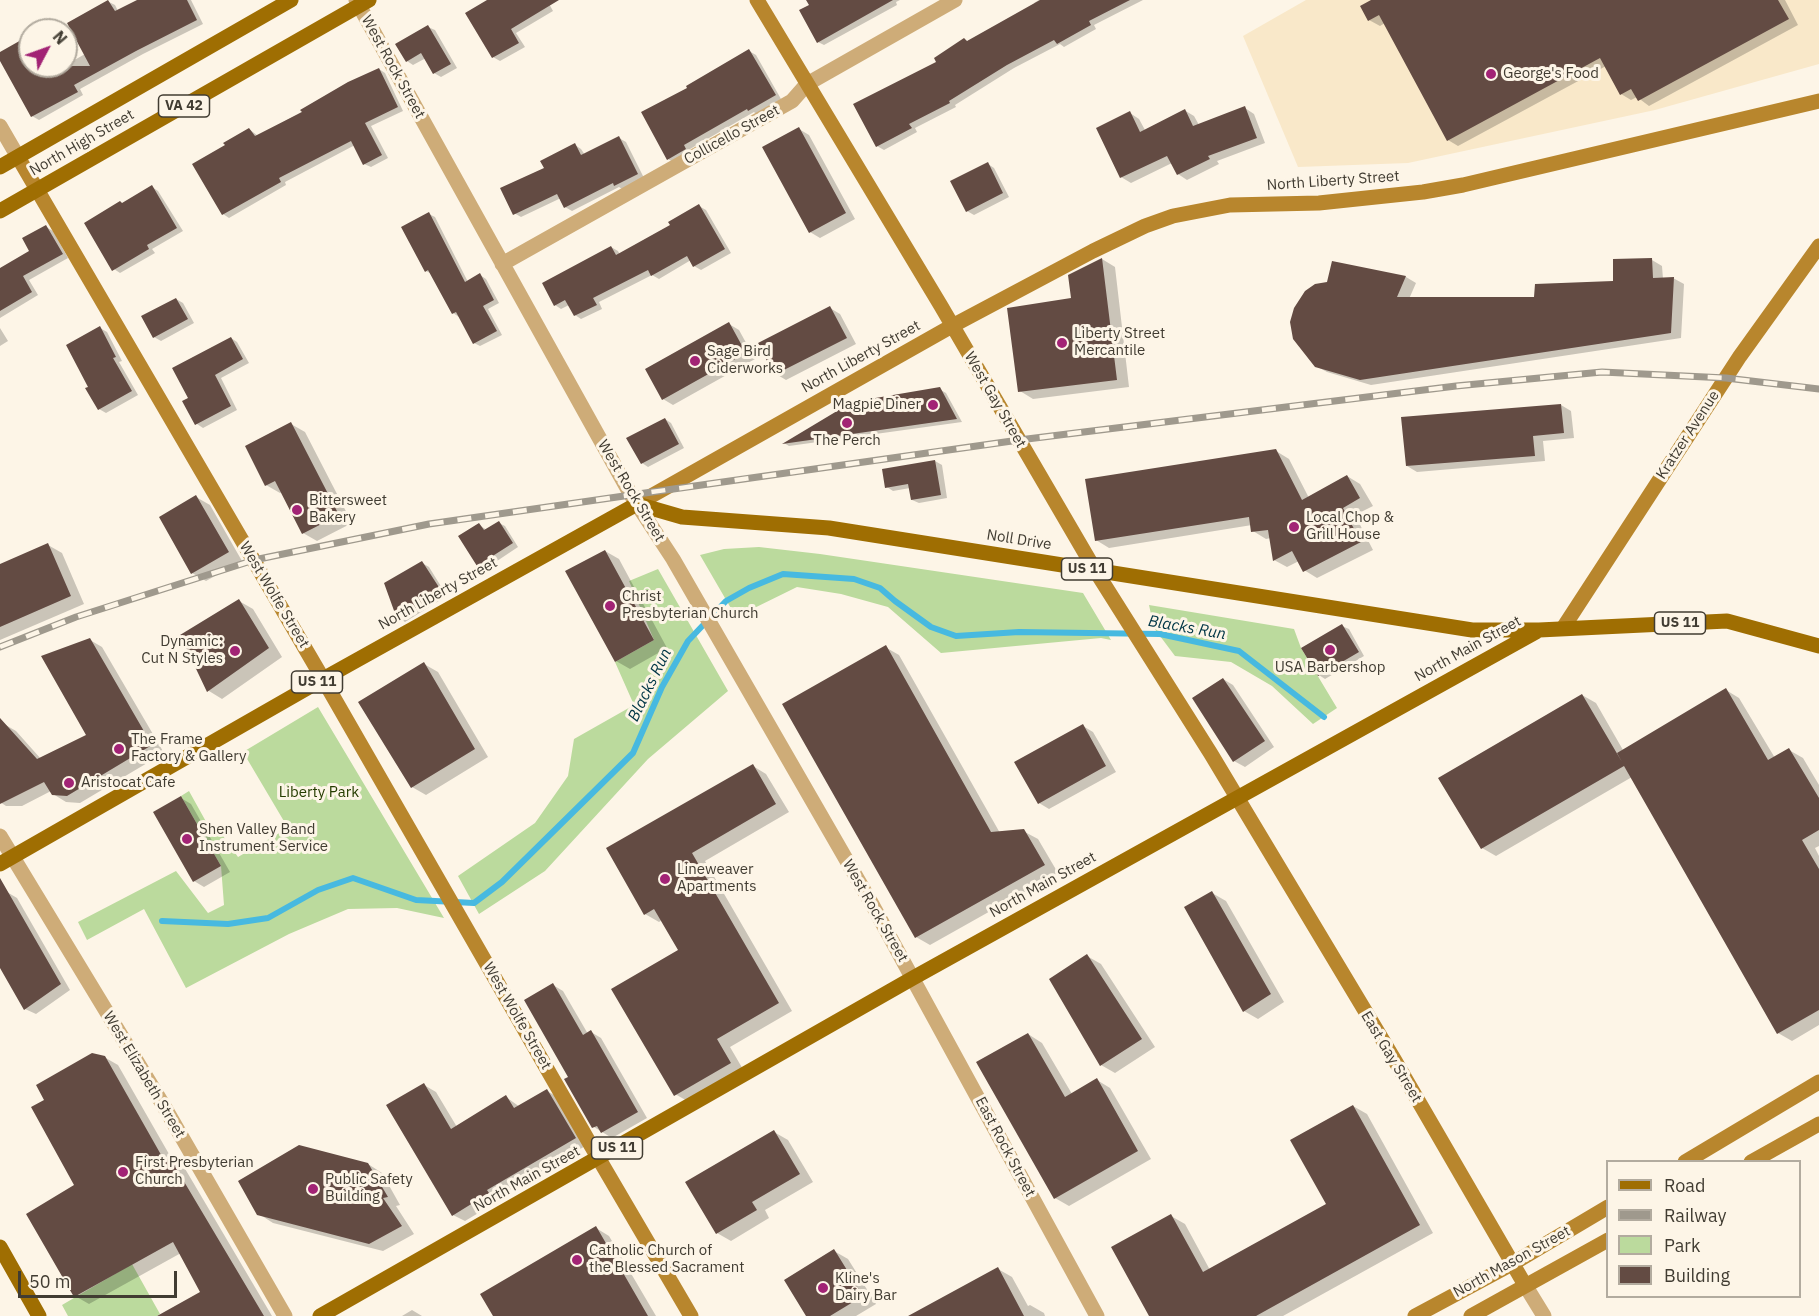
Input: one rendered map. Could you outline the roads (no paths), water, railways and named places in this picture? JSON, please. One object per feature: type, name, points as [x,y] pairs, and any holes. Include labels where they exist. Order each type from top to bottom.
[{"type":"main road","name":"North High Street","points":[[0,167],[290,0]]},
{"type":"main road","name":"North High Street","points":[[0,211],[361,2]]},
{"type":"main road","name":"North Liberty Street","points":[[6,860],[323,679],[637,504]]},
{"type":"main road","name":"Noll Drive","points":[[637,504],[682,517],[829,528],[1472,630],[1539,630]]},
{"type":"main road","name":"North Main Street","points":[[320,1316],[913,978],[1539,630],[1727,621],[1819,646]]},
{"type":"main road","points":[[0,1246],[39,1316]]},
{"type":"street","name":"West Gay Street","points":[[757,0],[1095,570],[1237,798]]},
{"type":"street","name":"Collicello Street","points":[[502,264],[792,101],[807,84],[955,0]]},
{"type":"street","name":"West Rock Street","points":[[361,2],[502,264],[637,504],[698,600],[913,978]]},
{"type":"street","name":"North Liberty Street","points":[[637,504],[952,326],[1108,243],[1173,216],[1230,205],[1319,203],[1423,192],[1551,165],[1819,101]]},
{"type":"street","name":"West Wolfe Street","points":[[0,126],[691,1316]]},
{"type":"street","name":"Kratzer Avenue","points":[[1563,628],[1740,356],[1819,246]]},
{"type":"street","name":"East Gay Street","points":[[1237,798],[1394,1059],[1544,1316]]},
{"type":"street","name":"West Elizabeth Street","points":[[0,836],[6,860],[165,1108],[285,1316]]},
{"type":"street","name":"East Rock Street","points":[[913,978],[1097,1316]]},
{"type":"street","points":[[1687,1160],[1819,1082]]},
{"type":"street","points":[[1753,1160],[1819,1124]]},
{"type":"street","name":"North Mason Street","points":[[1415,1316],[1512,1264],[1606,1209]]},
{"type":"street","name":"North Mason Street","points":[[1471,1316],[1606,1241]]},
{"type":"waterway","name":"Blacks Run","points":[[162,921],[228,924],[268,918],[318,890],[353,878],[416,900],[474,903],[502,882],[633,753],[662,687],[688,641],[726,601],[749,588],[783,574],[854,579],[880,588],[931,627],[956,636],[1019,632],[1160,634],[1239,651],[1324,717]]},
{"type":"railway","points":[[0,647],[76,617],[254,560],[429,524],[631,495],[1019,440],[1456,386],[1602,372],[1726,378],[1819,389]]},
{"type":"place","name":"George's Food","points":[[1491,74]]},
{"type":"place","name":"Liberty Street Mercantile","points":[[1062,343]]},
{"type":"place","name":"Sage Bird Ciderworks","points":[[695,361]]},
{"type":"place","name":"Magpie Diner","points":[[933,405]]},
{"type":"place","name":"The Perch","points":[[847,423]]},
{"type":"place","name":"Bittersweet Bakery","points":[[297,510]]},
{"type":"place","name":"Local Chop & Grill House","points":[[1294,527]]},
{"type":"place","name":"Christ Presbyterian Church","points":[[610,606]]},
{"type":"place","name":"USA Barbershop","points":[[1330,650]]},
{"type":"place","name":"Dynamic: Cut N Styles","points":[[235,651]]},
{"type":"place","name":"The Frame Factory & Gallery","points":[[119,749]]},
{"type":"place","name":"Aristocat Cafe","points":[[69,783]]},
{"type":"place","name":"Shen Valley Band Instrument Service","points":[[187,839]]},
{"type":"place","name":"Lineweaver Apartments","points":[[665,879]]},
{"type":"place","name":"First Presbyterian Church","points":[[123,1172]]},
{"type":"place","name":"Public Safety Building","points":[[313,1189]]},
{"type":"place","name":"Catholic Church of the Blessed Sacrament","points":[[577,1260]]},
{"type":"place","name":"Kline's Dairy Bar","points":[[823,1288]]},
{"type":"park label","name":"Liberty Park","points":[[319,793]]}]
